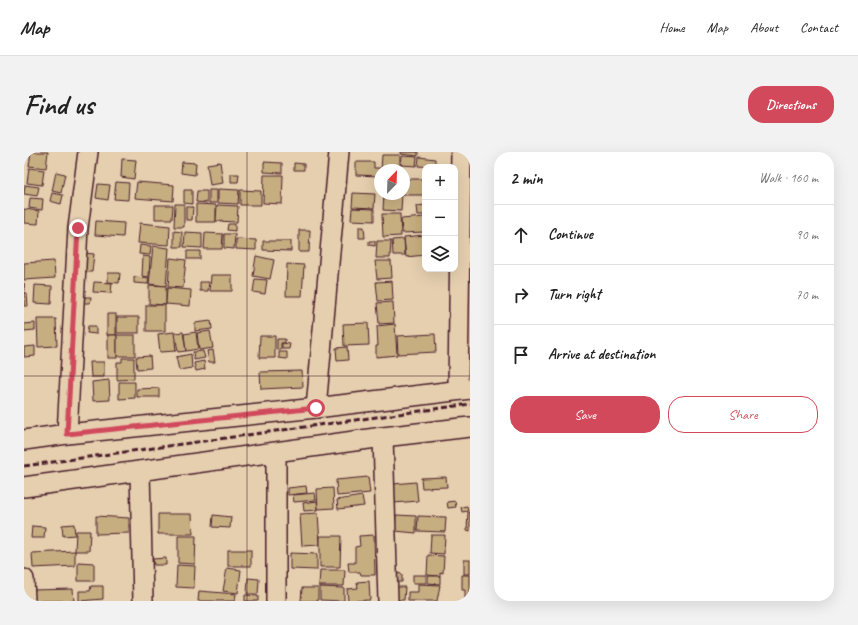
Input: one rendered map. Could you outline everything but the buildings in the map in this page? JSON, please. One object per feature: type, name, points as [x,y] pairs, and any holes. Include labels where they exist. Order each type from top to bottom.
[{"type":"street","points":[[67,434],[78,228],[88,152]]},
{"type":"street","points":[[316,408],[340,152]]},
{"type":"street","points":[[24,440],[67,434],[316,408],[464,389],[461,152]]},
{"type":"street","points":[[24,487],[383,437],[470,427]]},
{"type":"street","points":[[383,437],[388,601]]},
{"type":"street","points":[[276,452],[276,601]]},
{"type":"street","points":[[140,471],[143,601]]},
{"type":"street","points":[[24,579],[25,601]]},
{"type":"railway","points":[[24,466],[470,404]]},
{"type":"route","points":[[78,228],[67,434],[316,408]]}]
